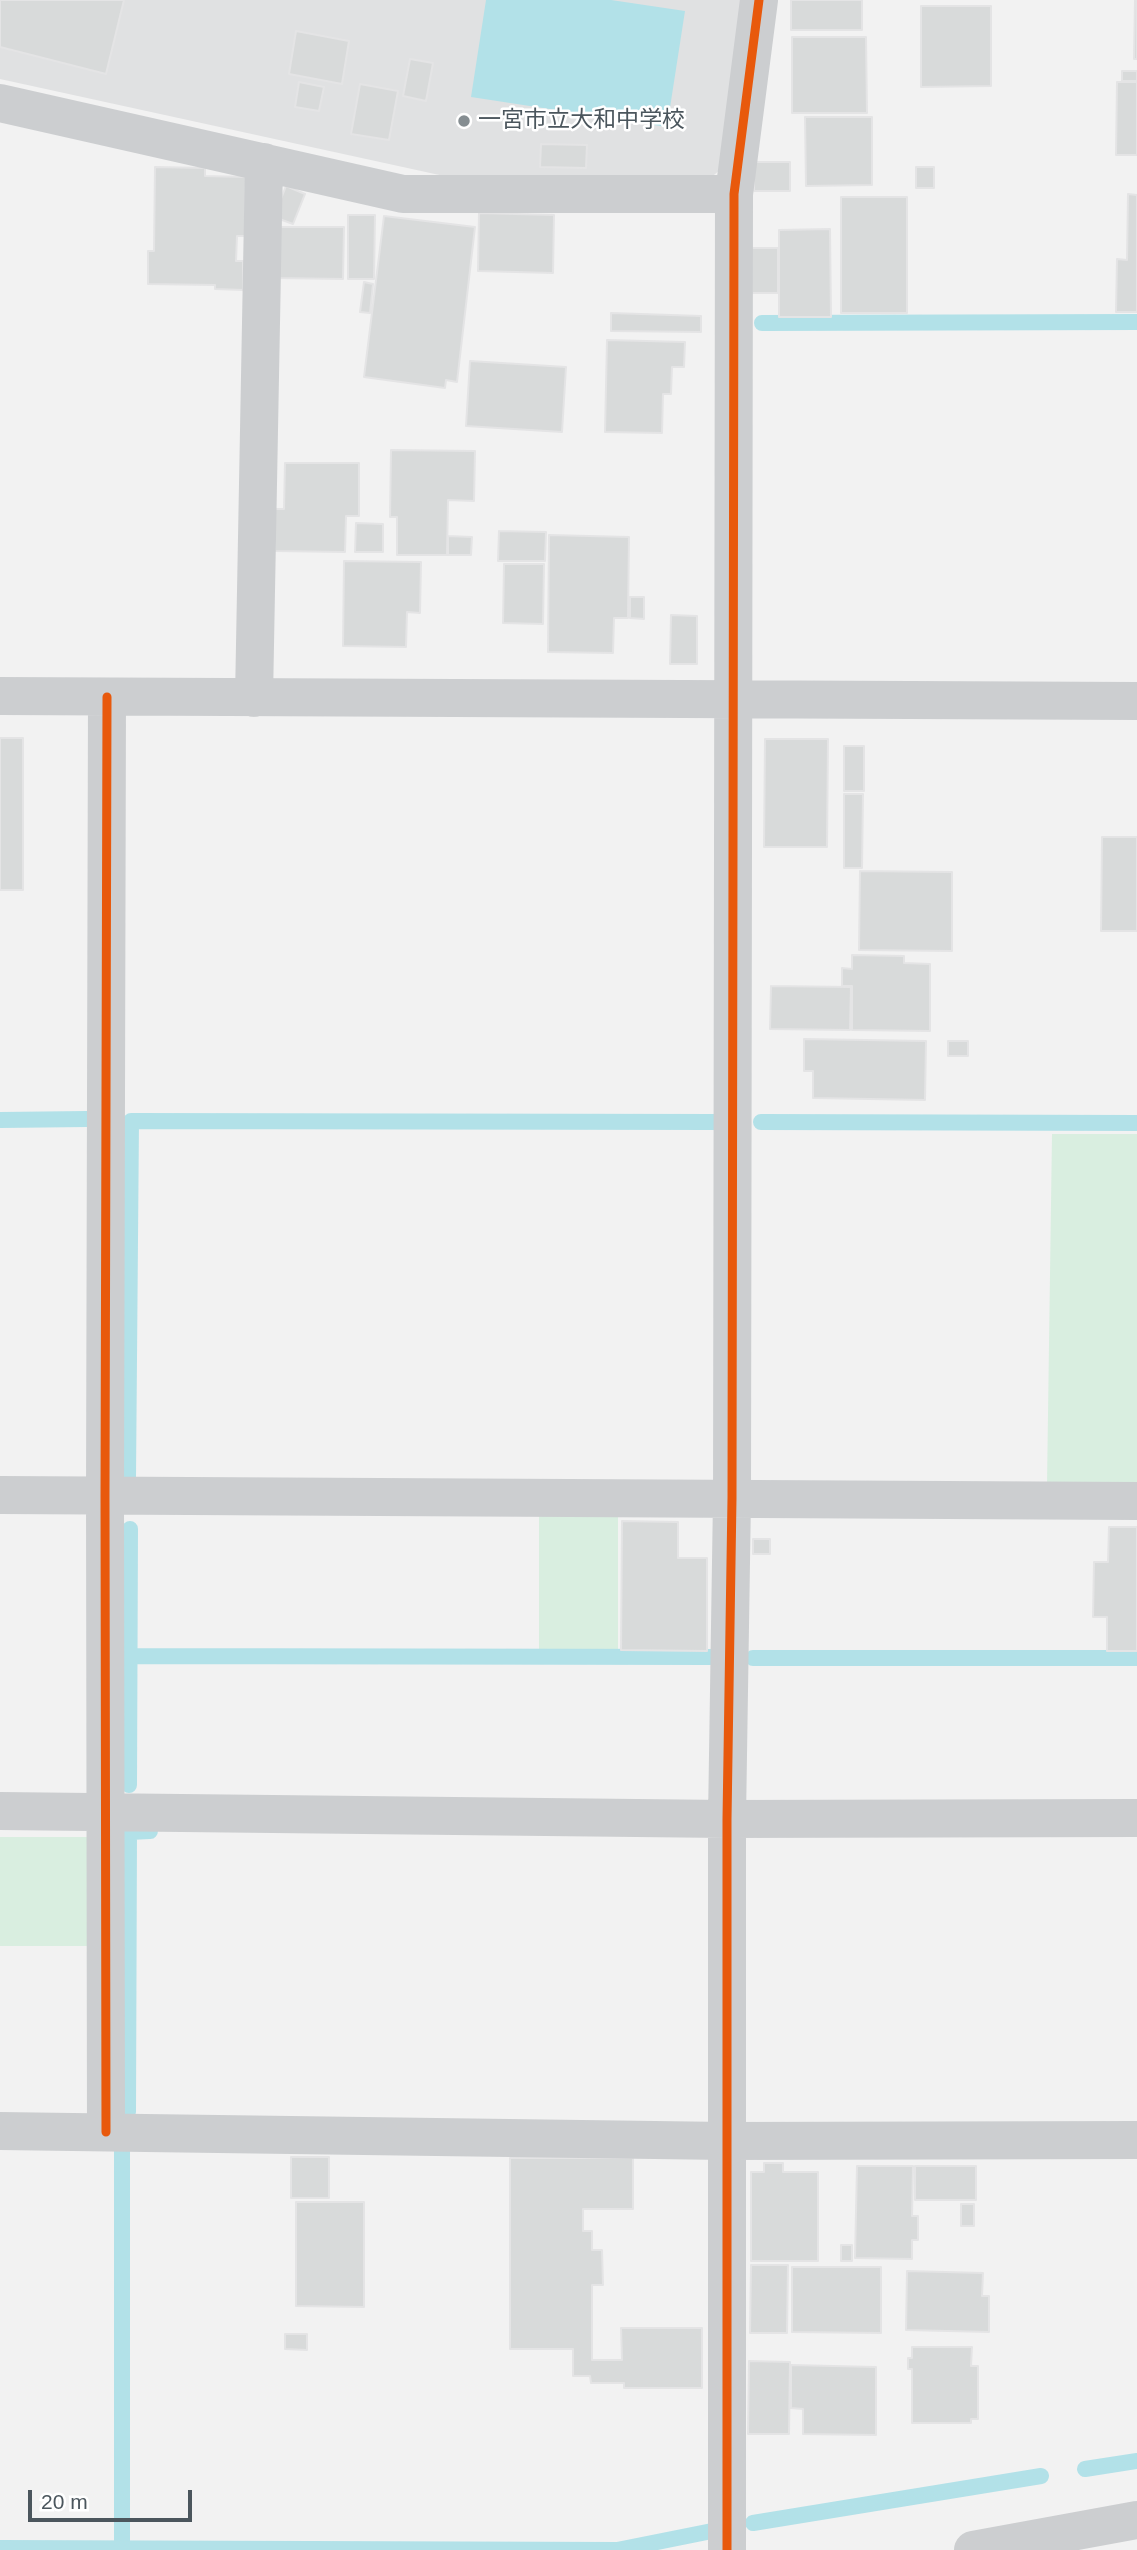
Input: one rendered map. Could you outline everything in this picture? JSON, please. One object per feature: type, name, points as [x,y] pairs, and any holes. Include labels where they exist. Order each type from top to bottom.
[{"type":"street","points":[[727,2550],[727,1819],[732,1498],[734,194],[759,0]]},
{"type":"street","points":[[0,103],[403,194],[734,194]]},
{"type":"street","points":[[254,698],[264,162]]},
{"type":"street","points":[[0,696],[1137,701]]},
{"type":"street","points":[[106,2132],[107,697]]},
{"type":"street","points":[[0,1494],[1137,1501]]},
{"type":"street","points":[[0,1811],[727,1819],[1137,1818]]},
{"type":"street","points":[[0,2131],[727,2141],[1137,2140]]},
{"type":"street","points":[[973,2550],[1095,2540],[1137,2520]]},
{"type":"shaded area","name":"一宮市立大和中学校","points":[[0,0],[747,0],[727,164],[708,180],[444,176],[0,79]]},
{"type":"green space","points":[[1052,1134],[1137,1134],[1137,1484],[1047,1484]]},
{"type":"green space","points":[[539,1514],[618,1514],[618,1653],[539,1653]]},
{"type":"green space","points":[[0,1837],[89,1837],[89,1946],[0,1946]]},
{"type":"water","points":[[486,0],[611,0],[685,11],[667,127],[471,97]]},
{"type":"building","points":[[0,0],[124,0],[106,74],[0,47]]},
{"type":"building","points":[[791,0],[862,0],[862,30],[791,30]]},
{"type":"building","points":[[1137,0],[1137,59],[1134,59]]},
{"type":"building","points":[[921,6],[991,6],[991,86],[921,87]]},
{"type":"building","points":[[296,31],[349,41],[342,84],[289,74]]},
{"type":"building","points":[[792,37],[866,37],[867,113],[792,113]]},
{"type":"building","points":[[410,59],[433,63],[426,101],[403,96]]},
{"type":"building","points":[[1122,71],[1137,71],[1137,81],[1122,81]]},
{"type":"building","points":[[299,82],[324,87],[319,111],[295,107]]},
{"type":"building","points":[[1117,82],[1137,82],[1137,155],[1116,155]]},
{"type":"building","points":[[360,84],[398,91],[389,140],[351,134]]},
{"type":"building","points":[[805,117],[872,117],[872,185],[806,186]]},
{"type":"building","points":[[541,144],[587,145],[586,168],[540,167]]},
{"type":"building","points":[[754,162],[790,162],[790,191],[754,191]]},
{"type":"building","points":[[155,167],[205,168],[205,176],[246,177],[245,236],[237,236],[236,261],[243,261],[243,290],[215,289],[215,285],[148,284],[148,251],[154,251]]},
{"type":"building","points":[[916,167],[934,167],[934,188],[916,188]]},
{"type":"building","points":[[286,186],[305,194],[293,224],[274,217]]},
{"type":"building","points":[[1128,194],[1137,195],[1137,312],[1116,312],[1117,259],[1127,260]]},
{"type":"building","points":[[841,197],[907,197],[907,313],[841,313]]},
{"type":"building","points":[[479,213],[554,215],[553,273],[478,271]]},
{"type":"building","points":[[348,215],[375,215],[374,279],[348,279]]},
{"type":"building","points":[[384,216],[475,227],[457,382],[446,380],[445,388],[364,377]]},
{"type":"building","points":[[274,227],[344,227],[343,279],[273,278]]},
{"type":"building","points":[[830,229],[831,317],[779,317],[779,230]]},
{"type":"building","points":[[751,248],[778,248],[778,293],[752,293]]},
{"type":"building","points":[[364,282],[373,284],[370,313],[360,312]]},
{"type":"building","points":[[611,313],[701,316],[701,332],[611,331]]},
{"type":"building","points":[[607,340],[685,342],[684,367],[672,367],[671,394],[663,394],[662,433],[605,432]]},
{"type":"building","points":[[470,361],[566,367],[562,432],[466,426]]},
{"type":"building","points":[[391,450],[475,451],[474,501],[448,500],[447,555],[397,555],[397,517],[390,517]]},
{"type":"building","points":[[285,463],[359,463],[359,516],[346,516],[345,552],[275,551],[275,509],[284,509]]},
{"type":"building","points":[[356,523],[383,524],[383,552],[355,552]]},
{"type":"building","points":[[499,531],[546,532],[545,561],[498,561]]},
{"type":"building","points":[[549,535],[629,537],[628,618],[614,618],[613,653],[548,652]]},
{"type":"building","points":[[448,536],[472,537],[471,555],[448,555]]},
{"type":"building","points":[[344,561],[421,562],[420,613],[407,612],[406,647],[343,646]]},
{"type":"building","points":[[504,564],[544,564],[543,624],[503,623]]},
{"type":"building","points":[[630,597],[644,597],[644,619],[630,618]]},
{"type":"building","points":[[671,615],[697,616],[697,664],[670,664]]},
{"type":"building","points":[[0,738],[23,738],[23,890],[0,890]]},
{"type":"building","points":[[765,739],[828,739],[827,847],[764,847]]},
{"type":"building","points":[[844,746],[864,746],[864,791],[844,791]]},
{"type":"building","points":[[844,794],[863,794],[862,868],[844,868]]},
{"type":"building","points":[[1102,837],[1137,837],[1137,931],[1101,931]]},
{"type":"building","points":[[860,871],[952,872],[952,951],[859,950]]},
{"type":"building","points":[[852,955],[904,956],[904,963],[930,964],[930,1031],[852,1030],[852,986],[842,986],[842,968],[852,969]]},
{"type":"building","points":[[771,986],[851,987],[850,1030],[770,1029]]},
{"type":"building","points":[[804,1039],[926,1041],[925,1100],[813,1098],[813,1071],[804,1071]]},
{"type":"building","points":[[948,1041],[968,1041],[968,1056],[948,1056]]},
{"type":"building","points":[[622,1521],[678,1522],[678,1558],[707,1558],[707,1651],[621,1650]]},
{"type":"building","points":[[1109,1527],[1137,1527],[1137,1651],[1107,1651],[1107,1617],[1093,1617],[1094,1562],[1108,1562]]},
{"type":"building","points":[[753,1539],[770,1539],[770,1554],[753,1554]]},
{"type":"building","points":[[291,2157],[329,2157],[329,2198],[291,2198]]},
{"type":"building","points":[[510,2158],[633,2158],[633,2209],[583,2209],[583,2231],[592,2231],[592,2250],[602,2250],[603,2285],[592,2285],[592,2360],[622,2360],[621,2328],[702,2328],[702,2388],[624,2388],[624,2383],[591,2383],[590,2376],[573,2376],[573,2349],[510,2349]]},
{"type":"building","points":[[764,2163],[783,2163],[783,2172],[818,2172],[818,2261],[751,2261],[751,2172],[764,2172]]},
{"type":"building","points":[[857,2166],[913,2166],[912,2216],[918,2216],[918,2240],[912,2240],[912,2259],[855,2258]]},
{"type":"building","points":[[915,2166],[976,2166],[976,2200],[915,2200]]},
{"type":"building","points":[[296,2202],[364,2202],[364,2307],[296,2306]]},
{"type":"building","points":[[961,2204],[974,2204],[974,2226],[961,2226]]},
{"type":"building","points":[[841,2245],[852,2245],[852,2261],[841,2261]]},
{"type":"building","points":[[751,2265],[788,2265],[787,2333],[750,2333]]},
{"type":"building","points":[[792,2267],[881,2267],[881,2333],[792,2332]]},
{"type":"building","points":[[907,2271],[983,2273],[982,2296],[989,2296],[989,2332],[906,2330]]},
{"type":"building","points":[[285,2334],[307,2334],[307,2350],[285,2349]]},
{"type":"building","points":[[912,2347],[972,2347],[971,2366],[978,2366],[978,2419],[971,2419],[971,2423],[912,2423],[912,2369],[908,2369],[908,2358],[912,2358]]},
{"type":"building","points":[[749,2361],[790,2362],[789,2434],[748,2434]]},
{"type":"building","points":[[791,2365],[876,2367],[876,2435],[803,2434],[803,2409],[791,2408]]},
{"type":"waterway","points":[[762,323],[1137,322]]},
{"type":"waterway","points":[[0,1120],[87,1119]]},
{"type":"waterway","points":[[128,1477],[131,1121],[714,1122]]},
{"type":"waterway","points":[[761,1122],[1137,1123]]},
{"type":"waterway","points":[[129,1785],[130,1529]]},
{"type":"waterway","points":[[130,1656],[713,1657]]},
{"type":"waterway","points":[[753,1658],[1137,1658]]},
{"type":"waterway","points":[[128,2112],[129,1832],[150,1831]]},
{"type":"waterway","points":[[122,2147],[122,2550]]},
{"type":"waterway","points":[[1085,2469],[1137,2461]]},
{"type":"waterway","points":[[753,2523],[1041,2476]]},
{"type":"waterway","points":[[617,2550],[712,2531]]},
{"type":"waterway","points":[[0,2548],[618,2550]]},
{"type":"cycle path","points":[[727,2550],[727,1819],[732,1498],[734,194],[759,0]]},
{"type":"cycle path","points":[[106,2132],[107,697]]},
{"type":"place","name":"一宮市立大和中学校","points":[[464,121]]}]
